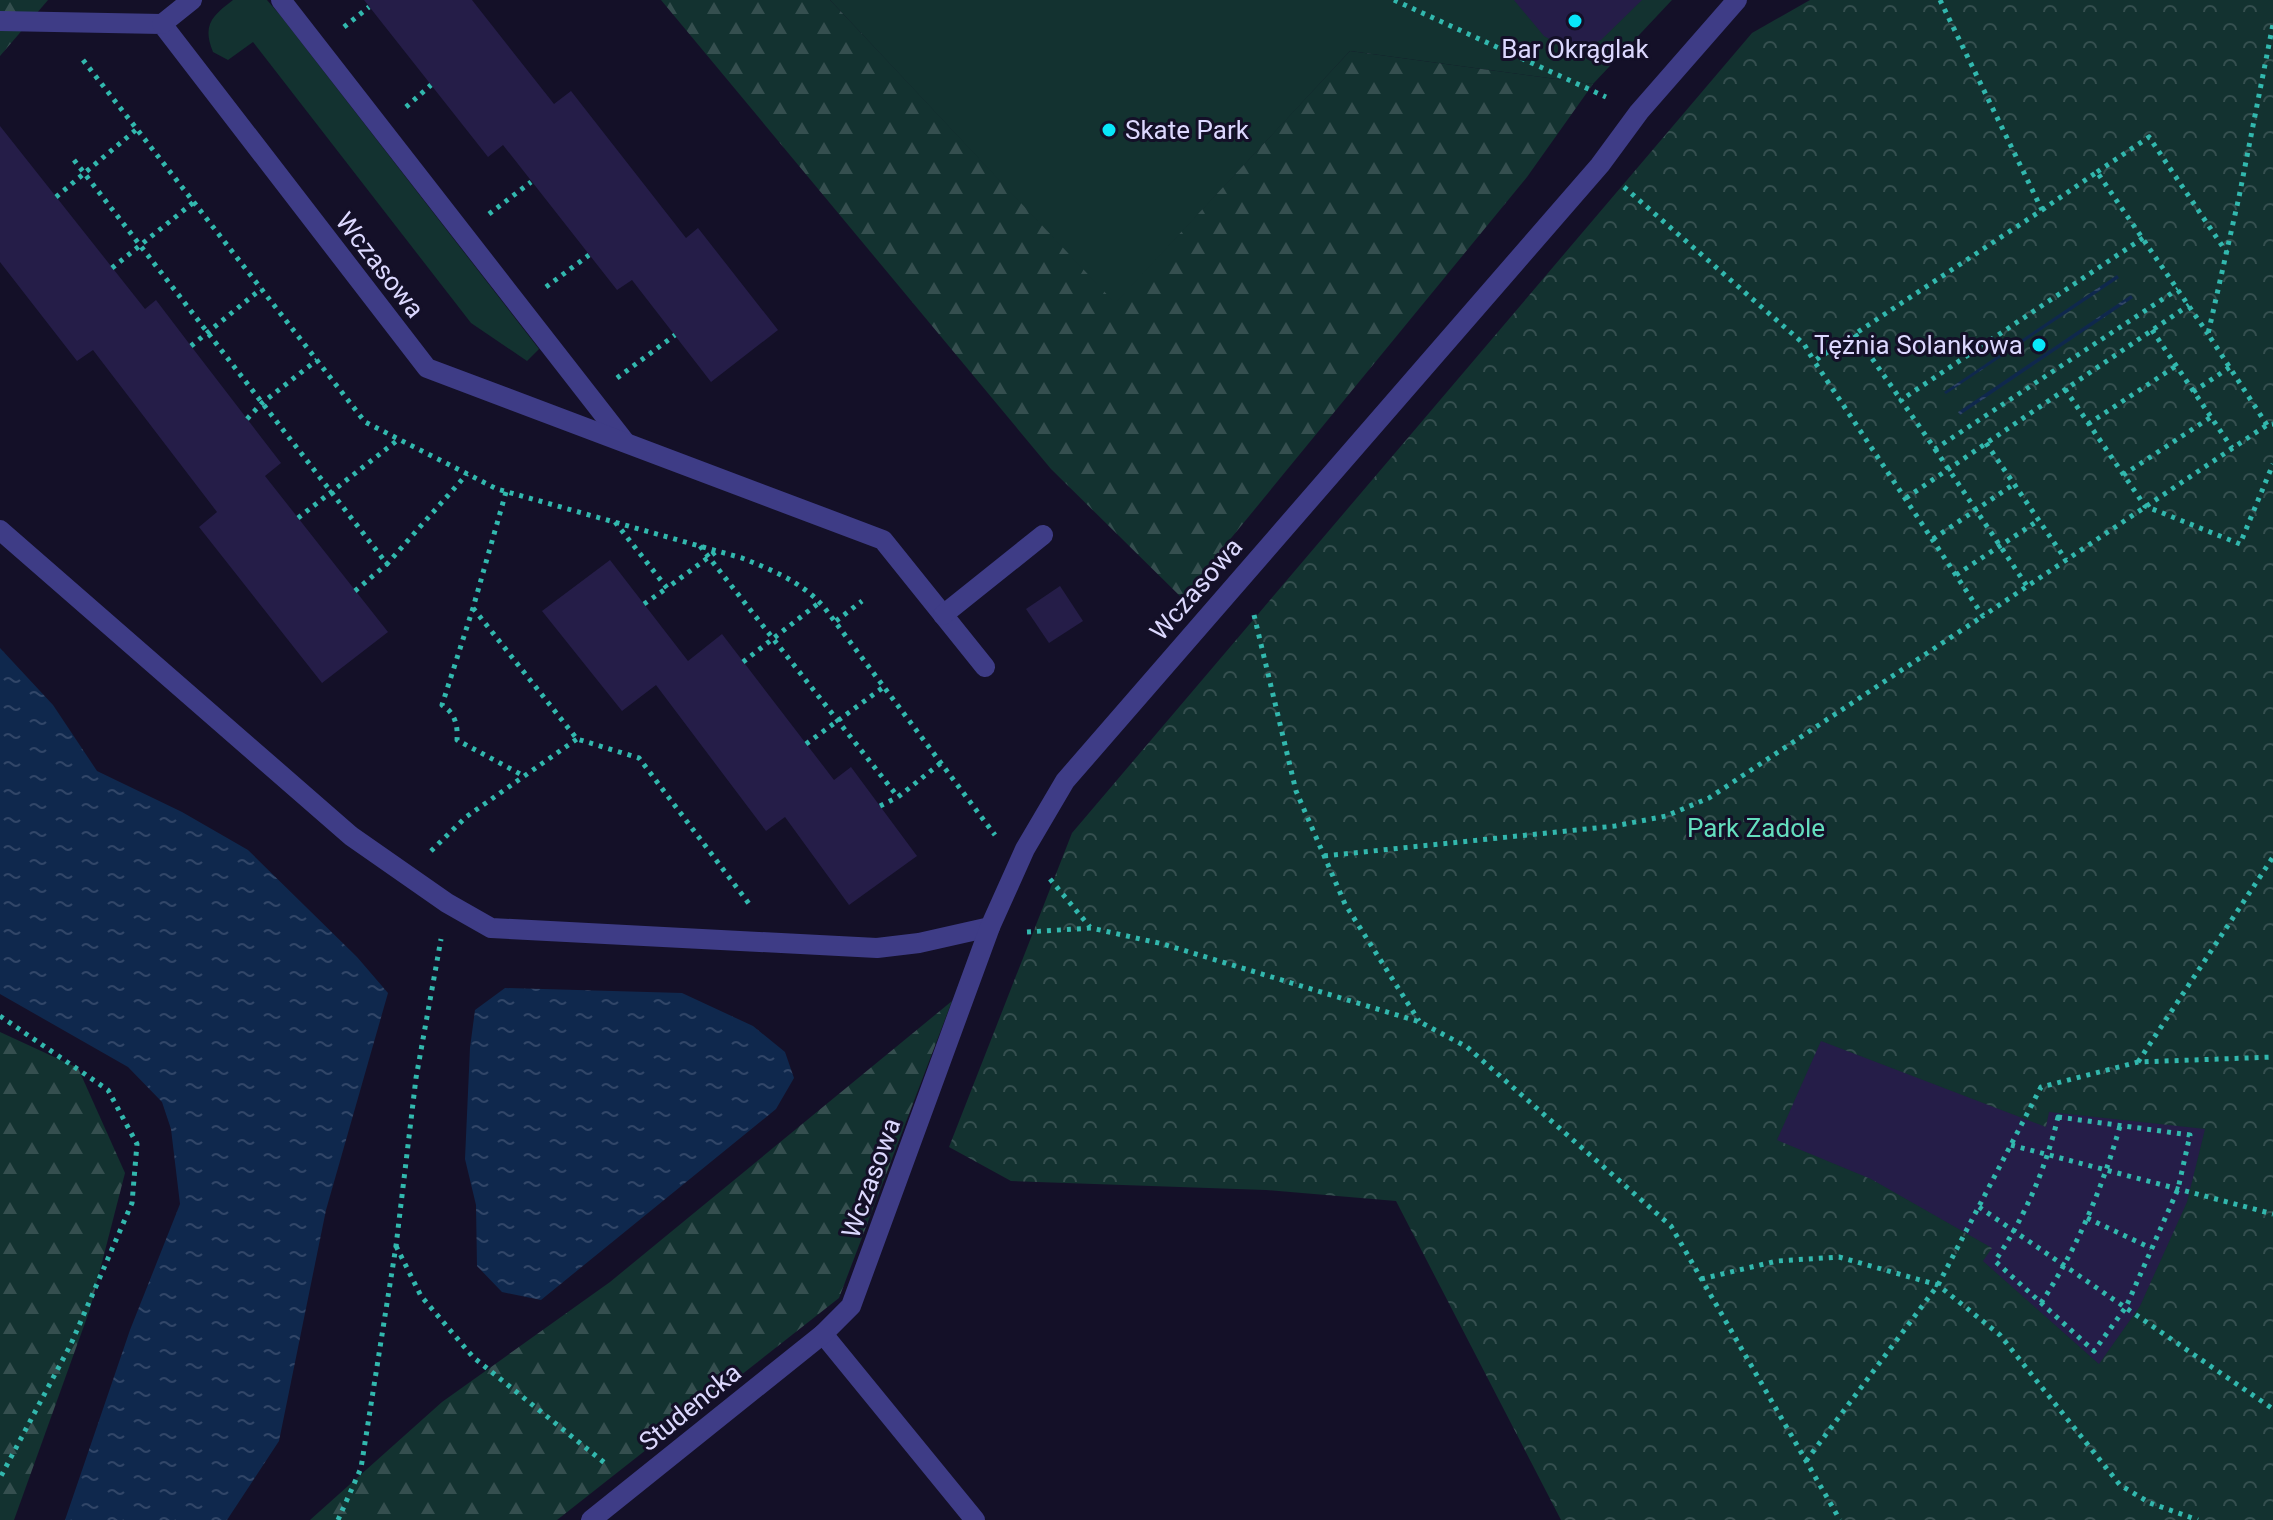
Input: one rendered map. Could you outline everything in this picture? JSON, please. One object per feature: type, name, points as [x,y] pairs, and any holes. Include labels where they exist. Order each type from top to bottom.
[{"type":"street","points":[[0,21],[162,24],[192,0]]},
{"type":"street","points":[[281,0],[627,444]]},
{"type":"street","name":"Wczasowa","points":[[851,1306],[990,927],[1021,858],[1065,781],[1600,165],[1639,112],[1737,0]]},
{"type":"street","name":"Wczasowa","points":[[162,24],[427,368],[883,540],[985,667]]},
{"type":"street","points":[[0,530],[351,836],[447,903],[491,928],[877,948],[919,943],[990,927]]},
{"type":"street","points":[[943,615],[1043,535]]},
{"type":"street","name":"Studencka","points":[[591,1520],[823,1334],[851,1306]]},
{"type":"street","points":[[823,1334],[975,1520]]},
{"type":"path","points":[[1394,0],[1639,112]]},
{"type":"path","points":[[1940,0],[2042,210]]},
{"type":"path","points":[[2208,334],[2273,24]]},
{"type":"path","points":[[83,60],[365,422],[506,492],[717,550],[773,570],[799,585],[820,602],[836,621],[942,762],[1021,858],[1091,928]]},
{"type":"path","points":[[56,197],[137,129]]},
{"type":"path","points":[[1814,361],[2149,137],[2227,253]]},
{"type":"path","points":[[74,160],[387,564]]},
{"type":"path","points":[[1600,165],[1804,344],[1983,616]]},
{"type":"path","points":[[1324,856],[1615,826],[1666,816],[1709,798],[2270,424],[2097,172]]},
{"type":"path","points":[[463,233],[531,182]]},
{"type":"path","points":[[112,268],[194,202]]},
{"type":"path","points":[[1901,400],[2143,238]]},
{"type":"path","points":[[520,307],[589,255]]},
{"type":"path","points":[[191,346],[261,289]]},
{"type":"path","points":[[1935,449],[2178,289]]},
{"type":"path","points":[[1906,498],[2189,305]]},
{"type":"path","points":[[2152,330],[2232,448]]},
{"type":"path","points":[[1855,334],[2027,586]]},
{"type":"path","points":[[591,398],[675,335]]},
{"type":"path","points":[[247,419],[262,403],[317,360]]},
{"type":"path","points":[[2088,424],[2176,366]]},
{"type":"path","points":[[2193,392],[2230,367]]},
{"type":"path","points":[[2065,389],[2145,506],[2240,544],[2273,464]]},
{"type":"path","points":[[2123,475],[2211,417]]},
{"type":"path","points":[[298,518],[399,439]]},
{"type":"path","points":[[1986,443],[2066,560]]},
{"type":"path","points":[[355,591],[387,564],[467,474]]},
{"type":"path","points":[[1933,539],[2014,484]]},
{"type":"path","points":[[506,492],[442,705],[454,717],[458,728],[457,740],[524,776]]},
{"type":"path","points":[[1956,575],[2039,520]]},
{"type":"path","points":[[615,522],[667,588]]},
{"type":"path","points":[[699,546],[898,797]]},
{"type":"path","points":[[644,604],[717,550]]},
{"type":"path","points":[[1244,573],[1296,791],[1345,904],[1420,1022]]},
{"type":"path","points":[[836,621],[862,601]]},
{"type":"path","points":[[743,662],[820,602]]},
{"type":"path","points":[[473,608],[577,739],[639,758],[778,941]]},
{"type":"path","points":[[806,744],[885,686]]},
{"type":"path","points":[[408,874],[466,817],[577,739]]},
{"type":"path","points":[[880,806],[898,797],[942,762]]},
{"type":"path","points":[[2138,1062],[2273,857]]},
{"type":"path","points":[[338,1520],[361,1468],[396,1246],[416,1078],[447,903]]},
{"type":"path","points":[[990,927],[1022,933],[1091,928],[1163,944],[1420,1022],[1467,1047],[1671,1226],[1840,1520]]},
{"type":"path","points":[[0,1016],[108,1090],[137,1144],[132,1203],[71,1344],[0,1478]]},
{"type":"path","points":[[1806,1461],[1938,1285],[2041,1087],[2138,1062],[2273,1057]]},
{"type":"path","points":[[2058,1117],[2120,1126],[2190,1135],[2178,1189],[2126,1307],[2094,1351],[1995,1261],[2015,1232],[2049,1155],[2058,1117]]},
{"type":"path","points":[[2041,1303],[2065,1266],[2087,1217],[2107,1170],[2120,1126]]},
{"type":"path","points":[[2011,1145],[2273,1214]]},
{"type":"path","points":[[1979,1207],[2273,1409]]},
{"type":"path","points":[[2087,1217],[2151,1248]]},
{"type":"path","points":[[396,1246],[421,1296],[473,1357],[633,1486]]},
{"type":"path","points":[[1701,1279],[1777,1261],[1839,1257],[1938,1285],[2000,1335],[2120,1485],[2150,1503],[2198,1520]]},
{"type":"green space","points":[[0,0],[48,0],[0,56]]},
{"type":"green space","points":[[233,0],[267,0],[280,15],[539,349],[527,361],[471,323],[253,42],[228,60],[213,52],[209,35],[211,22]]},
{"type":"green space","points":[[661,0],[830,0],[1115,303],[1350,51],[1593,84],[1527,177],[1182,598],[1051,469]]},
{"type":"green space","name":"Skate Park","points":[[830,0],[1672,0],[1593,84],[1350,51],[1115,304]]},
{"type":"green space","name":"Park Zadole","points":[[1810,0],[2273,0],[2273,1520],[1561,1520],[1396,1201],[1266,1190],[1011,1181],[949,1147],[1072,833],[1752,33]]},
{"type":"green space","points":[[952,1001],[839,1298],[557,1520],[310,1520],[442,1402],[610,1282]]},
{"type":"green space","points":[[0,1032],[78,1068],[125,1173],[90,1309],[14,1520],[0,1520]]},
{"type":"water","points":[[2117,275],[2119,278],[1946,394],[1944,392]]},
{"type":"water","points":[[2131,295],[2133,298],[1960,415],[1958,412]]},
{"type":"water","points":[[0,648],[53,705],[97,771],[182,812],[248,850],[357,957],[388,993],[326,1210],[279,1441],[227,1520],[65,1520],[130,1330],[180,1204],[171,1129],[162,1102],[128,1067],[0,994]]},
{"type":"water","points":[[505,988],[682,993],[753,1026],[785,1052],[794,1078],[776,1109],[541,1300],[502,1292],[477,1266],[476,1205],[465,1159],[470,1048],[475,1010]]},
{"type":"building","points":[[364,0],[472,0],[554,104],[571,91],[686,238],[698,228],[778,330],[711,382],[632,280],[617,290],[503,145],[488,157]]},
{"type":"building","name":"Bar Okrąglak","points":[[1514,0],[1642,0],[1601,40],[1587,46],[1572,47],[1544,36]]},
{"type":"building","points":[[0,126],[145,309],[156,300],[281,463],[265,476],[388,632],[322,683],[199,527],[217,512],[93,350],[77,361],[0,262]]},
{"type":"building","points":[[610,560],[688,661],[722,634],[834,780],[851,767],[917,856],[849,905],[785,817],[766,831],[656,685],[622,711],[542,611]]},
{"type":"building","points":[[1060,586],[1083,621],[1049,643],[1026,609]]},
{"type":"building","points":[[1821,1041],[2046,1127],[2049,1112],[2205,1129],[2187,1202],[2140,1306],[2099,1364],[1983,1261],[1992,1248],[1871,1179],[1777,1140]]},
{"type":"place","name":"Bar Okrąglak","points":[[1575,21]]},
{"type":"place","name":"Skate Park","points":[[1109,130]]},
{"type":"place","name":"Tężnia Solankowa","points":[[2039,345]]}]
